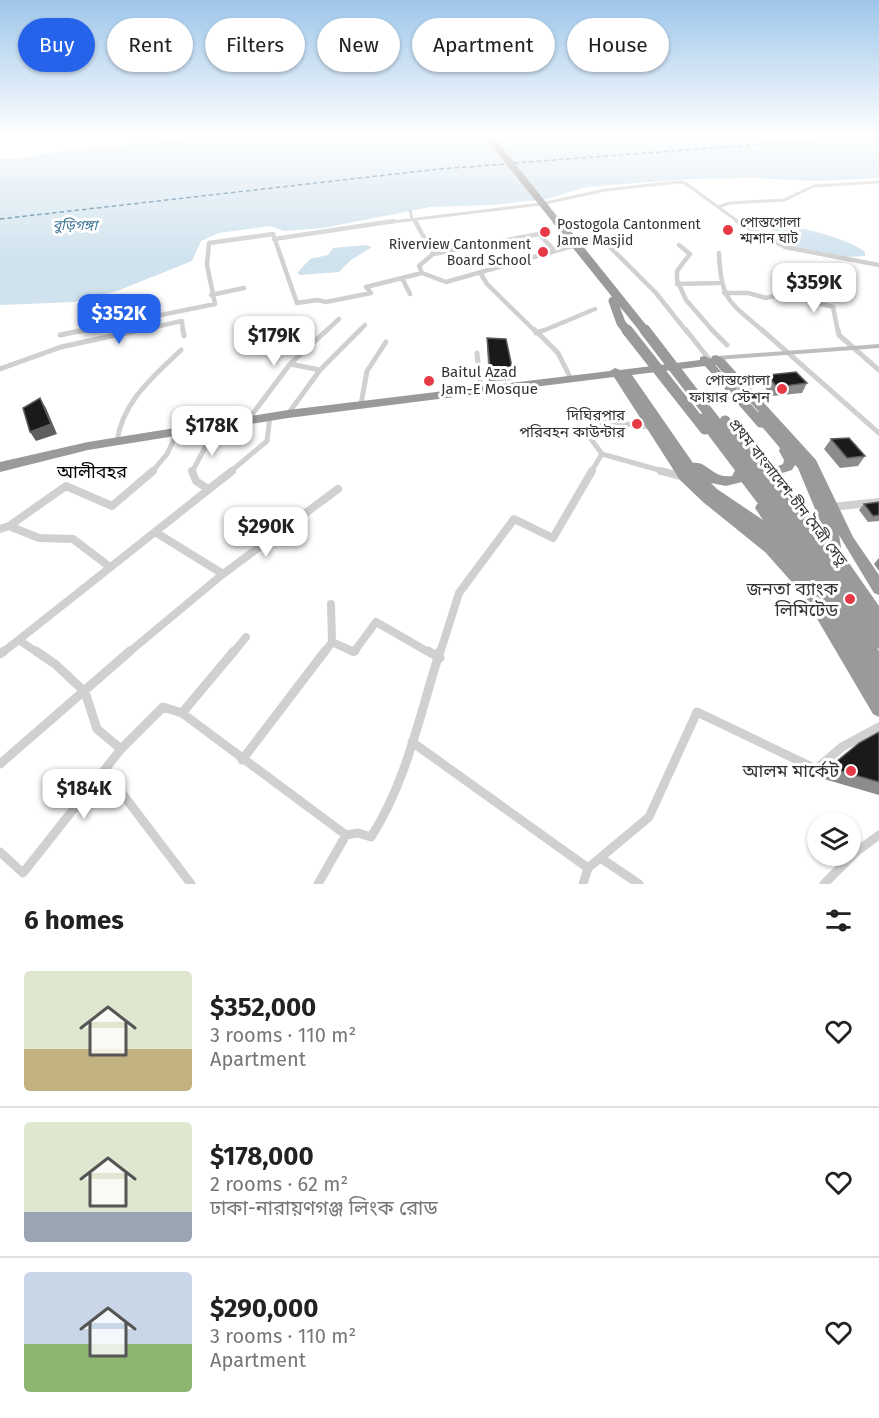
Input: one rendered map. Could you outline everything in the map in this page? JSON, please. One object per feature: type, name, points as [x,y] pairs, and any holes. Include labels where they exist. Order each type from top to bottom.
[{"type":"highway","points":[[514,178],[617,301],[644,321],[748,468],[879,665]]},
{"type":"highway","points":[[521,178],[617,301],[621,323],[748,468],[838,559],[879,619]]},
{"type":"highway","points":[[0,467],[117,441],[270,416],[711,360]]},
{"type":"highway","points":[[624,372],[700,470],[710,478],[732,482],[748,468],[784,471],[790,464],[787,453],[711,360]]},
{"type":"highway","points":[[711,360],[812,463],[848,540],[879,588]]},
{"type":"highway","points":[[711,360],[803,466],[831,530],[838,559],[840,584]]},
{"type":"highway","points":[[624,372],[649,427],[684,477],[696,490],[762,541],[794,575],[820,611],[879,708]]},
{"type":"highway","points":[[624,372],[700,480],[712,493],[787,546],[807,557]]},
{"type":"highway","points":[[748,468],[787,546],[879,688]]},
{"type":"highway","name":"প্রথম বাংলাদেশ-চীন মৈত্রী সেতু","points":[[748,468],[840,584],[879,640]]},
{"type":"main road","points":[[711,360],[786,352],[855,350],[879,346]]},
{"type":"street","points":[[274,239],[412,219],[541,204],[605,190],[680,182],[685,183],[726,215],[785,247],[879,265]]},
{"type":"street","points":[[718,207],[730,203],[784,200],[814,186],[879,182]]},
{"type":"street","points":[[410,210],[412,219],[418,223],[433,254]]},
{"type":"street","points":[[60,335],[215,304],[211,295],[207,265],[209,243],[273,234],[297,303],[317,300],[326,302],[371,293],[366,287],[422,273],[446,282],[481,274],[482,270],[601,238],[656,292],[711,360]]},
{"type":"street","points":[[422,273],[419,266],[433,254],[538,234],[554,250]]},
{"type":"street","points":[[679,245],[690,254],[677,271],[675,278],[677,284],[699,315],[727,345]]},
{"type":"street","points":[[719,253],[720,283],[724,293],[786,352],[879,433]]},
{"type":"street","points":[[481,274],[487,284],[558,353],[571,379]]},
{"type":"street","points":[[402,278],[410,294]]},
{"type":"street","points":[[677,284],[720,283]]},
{"type":"street","points":[[211,295],[244,288]]},
{"type":"street","points":[[724,293],[748,292],[766,298],[782,294],[833,307],[839,335],[879,370]]},
{"type":"street","points":[[536,333],[566,323],[595,309]]},
{"type":"street","points":[[248,420],[290,363],[339,319]]},
{"type":"street","points":[[0,369],[60,347],[182,321],[184,336]]},
{"type":"street","points":[[288,414],[320,370],[365,325]]},
{"type":"street","points":[[361,404],[360,394],[366,374],[386,342]]},
{"type":"street","points":[[117,441],[118,425],[131,402],[181,350]]},
{"type":"street","points":[[477,353],[481,390]]},
{"type":"street","points":[[290,363],[320,370]]},
{"type":"street","points":[[0,654],[262,447],[267,441],[270,416]]},
{"type":"street","points":[[649,427],[605,421],[591,439],[602,454],[684,477]]},
{"type":"street","points":[[208,489],[196,481],[191,473],[216,426]]},
{"type":"street","points":[[0,529],[9,526],[66,486],[112,507],[153,472],[173,446],[178,431]]},
{"type":"street","points":[[0,852],[23,873],[121,749],[163,707],[182,713],[242,760],[346,835],[358,833],[371,837],[387,812],[440,658],[445,631],[459,593],[514,519],[553,538],[602,454]]},
{"type":"street","points":[[0,764],[141,641],[223,574],[338,489]]},
{"type":"street","points":[[832,507],[879,502]]},
{"type":"street","points":[[9,526],[39,538],[73,539],[110,567]]},
{"type":"street","points":[[155,532],[223,574]]},
{"type":"street","points":[[242,760],[332,642],[331,604]]},
{"type":"street","points":[[332,642],[354,652],[376,622],[440,658]]},
{"type":"street","points":[[182,713],[246,637]]},
{"type":"street","points":[[19,640],[55,664],[85,692],[97,729],[121,749]]},
{"type":"street","points":[[583,884],[588,868],[602,860],[649,817],[697,712],[816,769],[842,747],[879,727]]},
{"type":"street","points":[[412,742],[588,868]]},
{"type":"street","points":[[105,771],[191,884]]},
{"type":"street","points":[[318,884],[346,835]]},
{"type":"street","points":[[824,884],[856,852],[879,835]]},
{"type":"street","points":[[602,860],[639,884]]},
{"type":"water","name":"বুড়িগঙ্গা","points":[[0,178],[735,178],[689,179],[587,187],[547,199],[491,205],[430,207],[323,228],[284,231],[270,226],[219,233],[201,241],[192,261],[117,291],[74,302],[0,305]]},
{"type":"water","points":[[757,178],[874,178],[818,181]]},
{"type":"water","points":[[775,226],[809,230],[836,238],[858,247],[865,252],[865,256],[845,257],[780,243],[768,233]]},
{"type":"water","points":[[366,245],[372,247],[351,260],[339,272],[300,275],[297,273],[310,259],[328,255],[333,248]]},
{"type":"building","points":[[487,338],[506,339],[512,367],[490,368]]},
{"type":"building","points":[[796,372],[807,383],[777,387],[767,375]]},
{"type":"building","points":[[40,398],[51,424],[30,432],[23,408]]},
{"type":"building","points":[[849,438],[865,456],[847,458],[831,439]]},
{"type":"building","points":[[879,502],[879,515],[873,516],[864,504]]},
{"type":"building","points":[[879,732],[879,782],[837,770],[836,762],[859,743]]},
{"type":"ferry route","points":[[0,219],[358,178]]},
{"type":"place","name":"পোস্তগোলা শ্মশান ঘাট","points":[[728,230]]},
{"type":"place","name":"Postogola Cantonment Jame Masjid","points":[[545,232]]},
{"type":"place","name":"Riverview Cantonment Board School","points":[[543,252]]},
{"type":"place","name":"Baitul Azad Jam-E Mosque","points":[[429,381]]},
{"type":"place","name":"পোস্তগোলা ফায়ার স্টেশন","points":[[782,389]]},
{"type":"place","name":"দিঘিরপার পরিবহন কাউন্টার","points":[[637,424]]},
{"type":"place","name":"জনতা ব্যাংক লিমিটেড","points":[[850,599]]},
{"type":"place","name":"আলম মার্কেট","points":[[851,771]]},
{"type":"district","name":"আলীবহর","points":[[92,472]]}]
